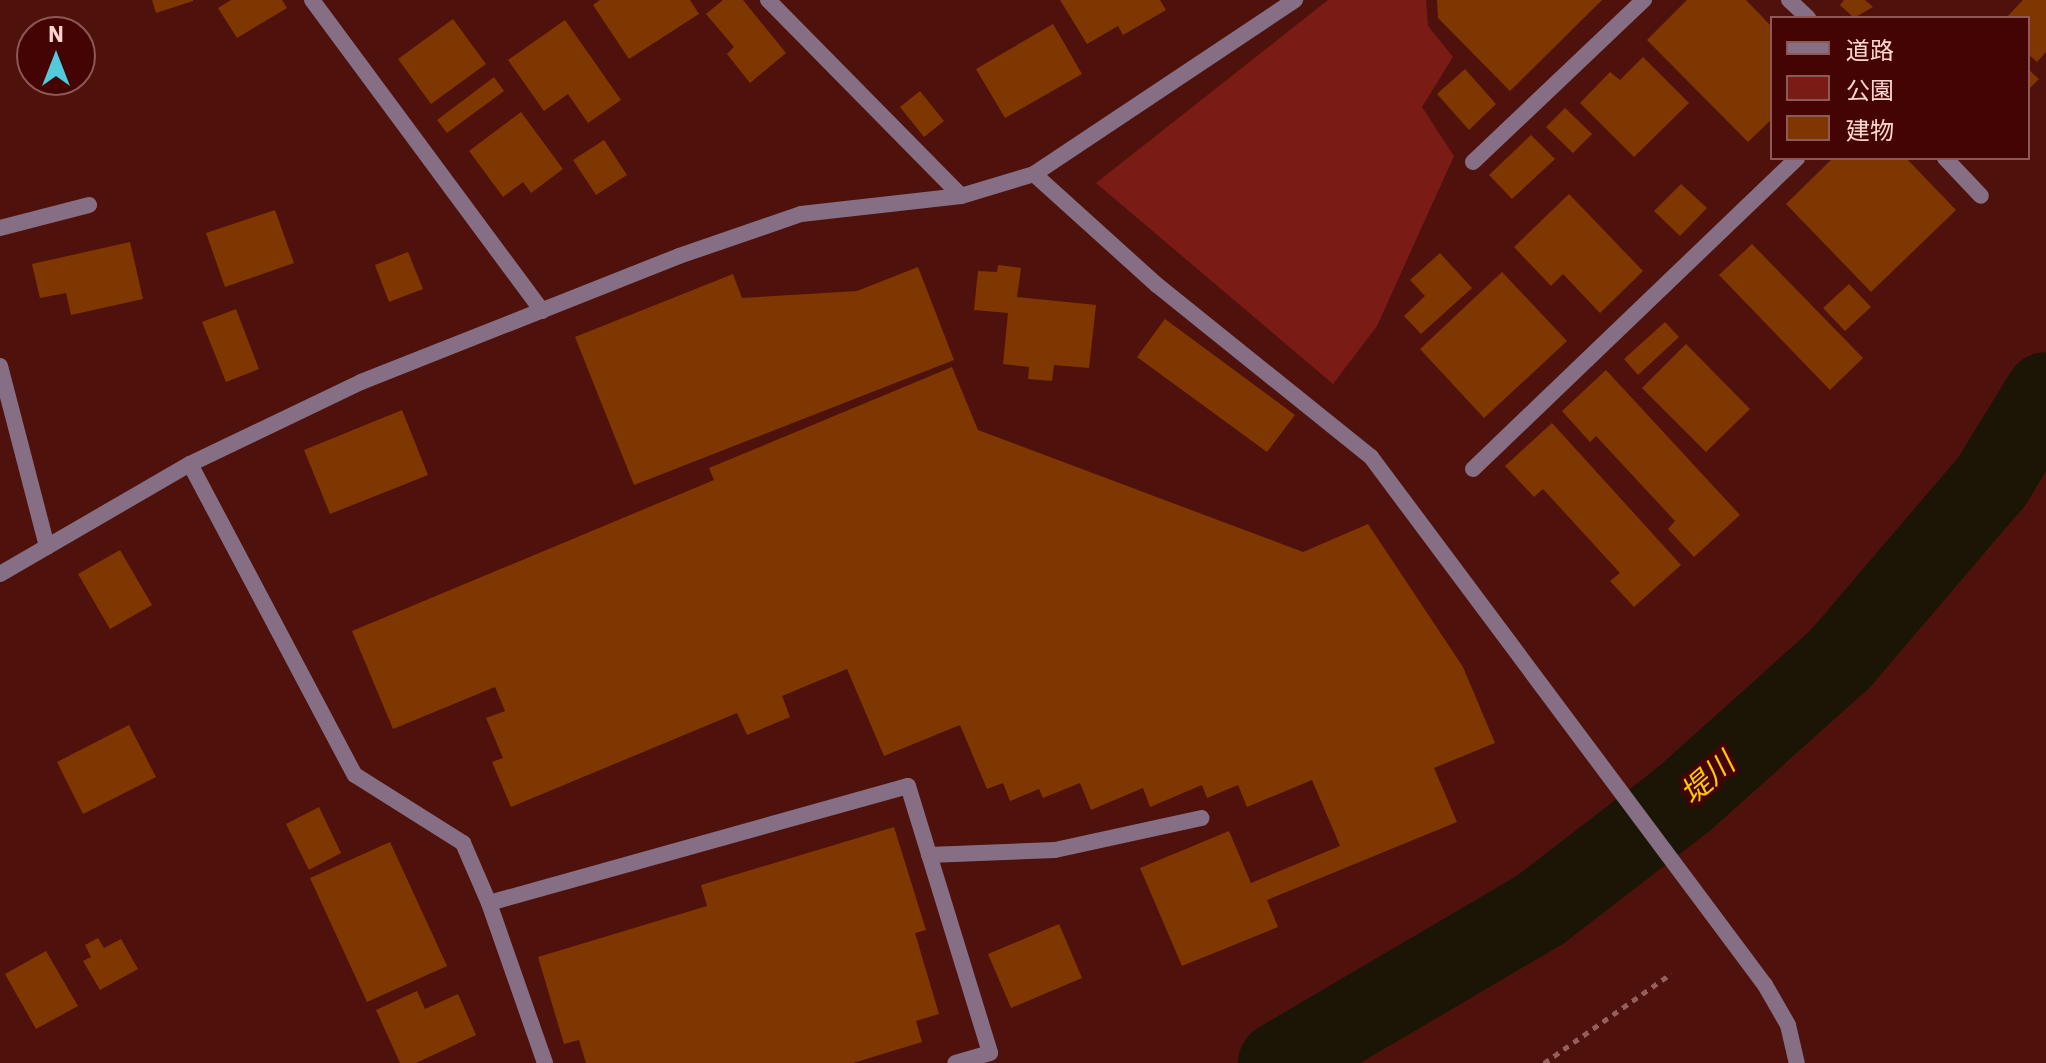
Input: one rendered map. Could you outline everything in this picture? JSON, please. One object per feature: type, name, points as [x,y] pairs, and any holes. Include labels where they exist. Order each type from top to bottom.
[{"type":"street","points":[[312,0],[542,311]]},
{"type":"street","points":[[768,0],[961,196]]},
{"type":"street","points":[[0,574],[190,464],[361,382],[542,311],[801,214],[961,196],[1034,174],[1295,0]]},
{"type":"street","points":[[1473,162],[1644,0]]},
{"type":"street","points":[[1789,0],[1806,16]]},
{"type":"street","points":[[1473,469],[1795,160]]},
{"type":"street","points":[[1947,160],[1981,196]]},
{"type":"street","points":[[1034,174],[1157,285],[1371,457],[1765,985],[1788,1025],[1797,1063]]},
{"type":"street","points":[[0,228],[89,205]]},
{"type":"street","points":[[0,366],[47,547]]},
{"type":"street","points":[[190,464],[355,775],[463,843],[489,903],[545,1063]]},
{"type":"street","points":[[489,903],[908,786],[990,1053],[955,1063]]},
{"type":"street","points":[[929,855],[1055,850],[1202,818]]},
{"type":"path","points":[[1544,1063],[1672,973]]},
{"type":"green space","points":[[1328,0],[1426,0],[1428,26],[1453,57],[1422,107],[1454,156],[1377,326],[1333,384],[1096,183]]},
{"type":"building","points":[[152,0],[193,0],[193,1],[156,13]]},
{"type":"building","points":[[231,0],[282,0],[287,8],[237,38],[218,8]]},
{"type":"building","points":[[600,0],[690,0],[699,14],[629,59],[593,5]]},
{"type":"building","points":[[723,0],[743,0],[786,53],[750,83],[727,54],[734,47],[706,14]]},
{"type":"building","points":[[1060,0],[1160,0],[1166,10],[1123,35],[1118,26],[1087,44]]},
{"type":"building","points":[[1437,0],[1602,0],[1510,91],[1438,18]]},
{"type":"building","points":[[1687,0],[1746,0],[1770,25],[1770,121],[1748,142],[1647,40]]},
{"type":"building","points":[[1844,0],[1865,0],[1873,7],[1852,16],[1840,5]]},
{"type":"building","points":[[2023,0],[2046,0],[2046,52],[2037,62],[2030,56],[2030,16],[2008,16]]},
{"type":"building","points":[[453,19],[486,64],[431,104],[398,59]]},
{"type":"building","points":[[565,20],[621,100],[588,123],[568,94],[544,111],[508,60]]},
{"type":"building","points":[[1053,24],[1082,74],[1005,118],[976,69]]},
{"type":"building","points":[[1643,57],[1689,103],[1634,157],[1580,103],[1610,72],[1620,80]]},
{"type":"building","points":[[1465,69],[1496,104],[1469,130],[1437,94]]},
{"type":"building","points":[[2030,71],[2039,79],[2030,88]]},
{"type":"building","points":[[494,77],[504,91],[447,133],[437,120]]},
{"type":"building","points":[[920,91],[944,121],[924,137],[900,107]]},
{"type":"building","points":[[1565,108],[1592,134],[1573,153],[1546,127]]},
{"type":"building","points":[[521,112],[563,169],[531,193],[523,182],[503,197],[469,151]]},
{"type":"building","points":[[1531,135],[1555,159],[1512,199],[1489,175]]},
{"type":"building","points":[[604,140],[627,175],[596,195],[573,160]]},
{"type":"building","points":[[1831,160],[1908,160],[1956,210],[1871,292],[1786,204]]},
{"type":"building","points":[[1681,184],[1707,208],[1680,236],[1654,211]]},
{"type":"building","points":[[1569,194],[1643,271],[1600,313],[1563,274],[1551,286],[1514,247]]},
{"type":"building","points":[[275,210],[294,263],[225,287],[206,233]]},
{"type":"building","points":[[130,242],[143,299],[71,315],[66,293],[40,298],[32,264]]},
{"type":"building","points":[[1752,244],[1863,358],[1830,390],[1719,275]]},
{"type":"building","points":[[408,252],[423,289],[389,302],[375,265]]},
{"type":"building","points":[[1440,253],[1472,288],[1421,334],[1404,316],[1425,296],[1410,280]]},
{"type":"building","points":[[998,265],[1021,268],[1017,297],[1096,305],[1089,368],[1054,365],[1052,381],[1028,379],[1029,367],[1003,364],[1008,313],[974,310],[978,271],[997,272]]},
{"type":"building","points":[[918,267],[954,360],[634,485],[575,337],[733,274],[742,298],[857,291]]},
{"type":"building","points":[[1502,272],[1567,341],[1484,418],[1420,349]]},
{"type":"building","points":[[1849,284],[1871,307],[1845,331],[1823,308]]},
{"type":"building","points":[[236,309],[259,369],[226,382],[202,322]]},
{"type":"building","points":[[1165,319],[1295,415],[1267,452],[1137,357]]},
{"type":"building","points":[[1665,322],[1679,337],[1638,375],[1624,359]]},
{"type":"building","points":[[1686,344],[1750,409],[1706,452],[1642,388]]},
{"type":"building","points":[[952,367],[978,430],[1303,552],[1368,524],[1463,667],[1495,743],[1434,768],[1457,822],[1267,900],[1278,927],[1182,966],[1140,868],[1229,831],[1251,883],[1340,846],[1312,780],[1247,807],[1238,785],[1207,798],[1202,785],[1150,807],[1143,788],[1091,810],[1080,783],[1043,798],[1039,789],[1010,801],[1003,783],[987,789],[960,725],[884,756],[847,669],[782,696],[790,717],[747,735],[737,713],[511,807],[492,762],[503,758],[486,718],[505,711],[495,687],[393,729],[352,631],[714,480],[709,468]]},
{"type":"building","points":[[1606,370],[1740,515],[1694,557],[1668,529],[1675,521],[1596,436],[1590,442],[1562,411]]},
{"type":"building","points":[[402,410],[428,475],[330,514],[304,450]]},
{"type":"building","points":[[1552,423],[1681,565],[1634,607],[1610,581],[1620,573],[1543,489],[1534,497],[1505,466]]},
{"type":"building","points":[[120,550],[152,605],[110,629],[78,574]]},
{"type":"building","points":[[129,725],[156,777],[83,814],[57,762]]},
{"type":"building","points":[[319,807],[341,853],[309,870],[286,824]]},
{"type":"building","points":[[894,827],[926,930],[915,933],[939,1014],[916,1021],[922,1042],[853,1063],[586,1063],[579,1040],[564,1044],[538,957],[707,906],[701,885]]},
{"type":"building","points":[[390,842],[447,966],[367,1002],[310,878]]},
{"type":"building","points":[[1059,924],[1082,978],[1011,1008],[988,954]]},
{"type":"building","points":[[98,938],[104,948],[121,939],[138,969],[100,990],[83,961],[91,957],[85,945]]},
{"type":"building","points":[[46,951],[78,1006],[36,1029],[5,974]]},
{"type":"building","points":[[417,991],[425,1009],[458,994],[476,1035],[416,1063],[400,1063],[376,1010]]},
{"type":"waterway","name":"堤川","points":[[1279,1063],[1541,909],[1684,799],[1840,659],[1992,481],[2046,393]]}]
